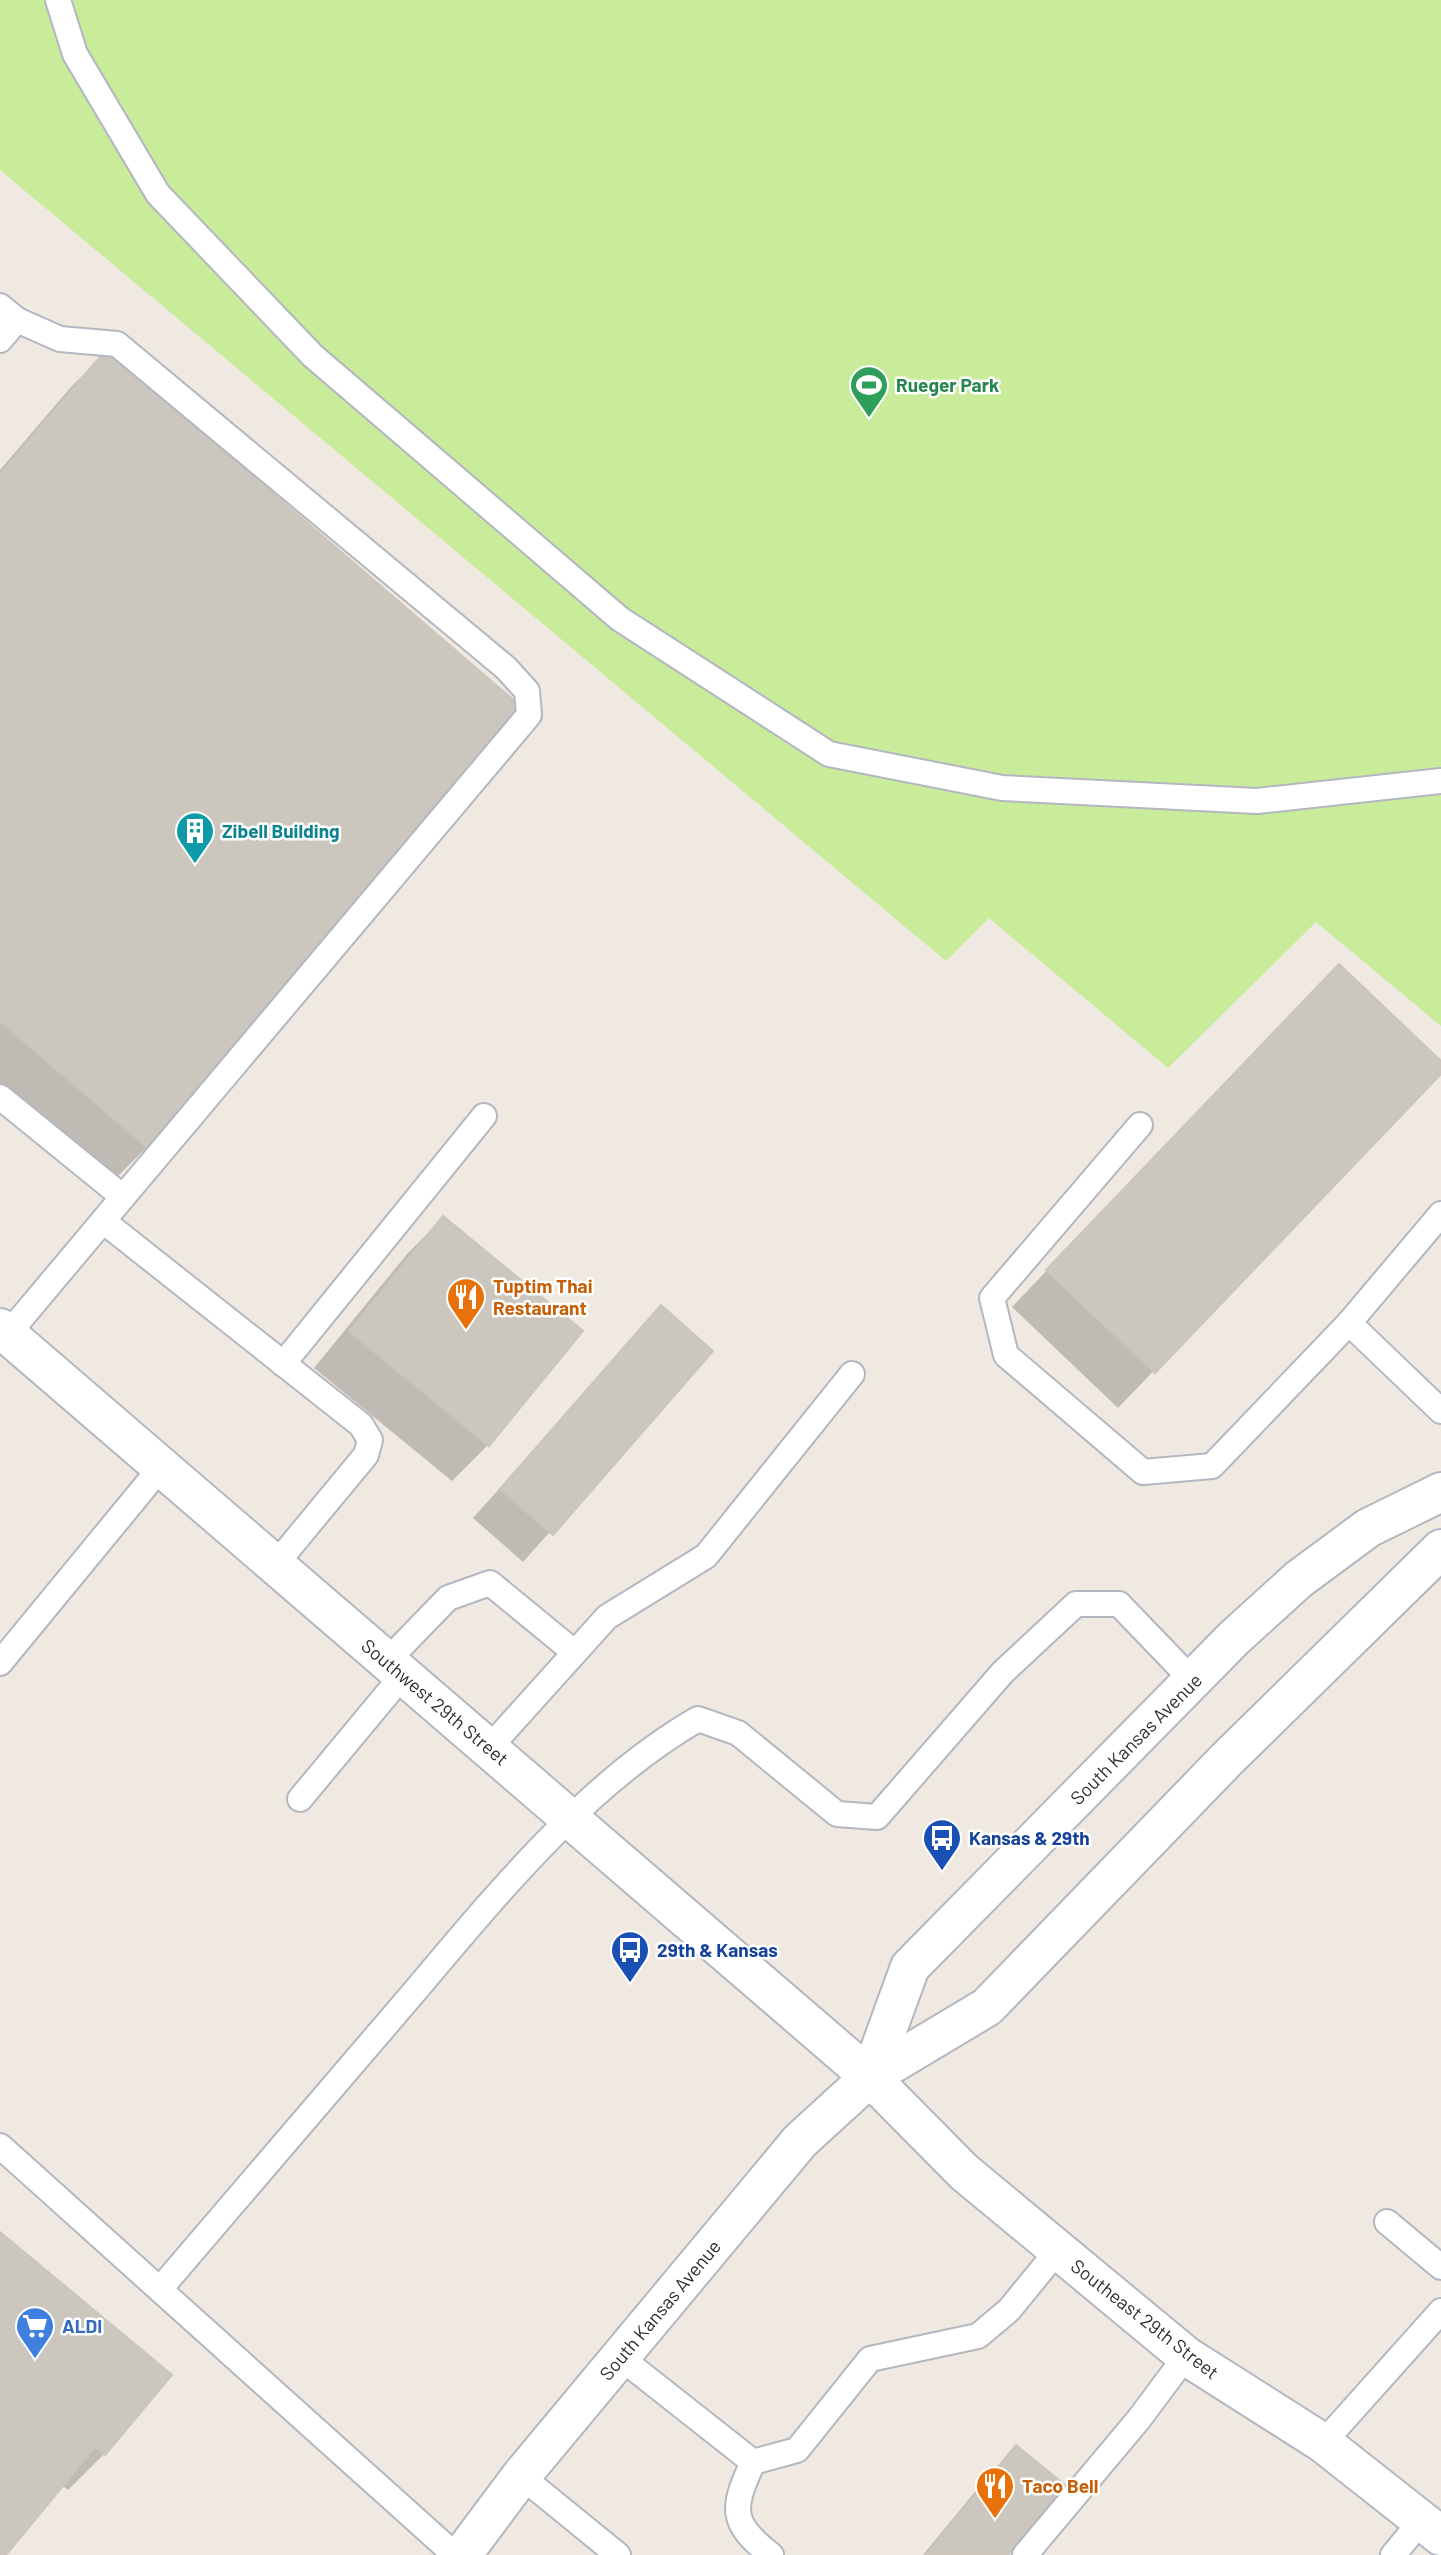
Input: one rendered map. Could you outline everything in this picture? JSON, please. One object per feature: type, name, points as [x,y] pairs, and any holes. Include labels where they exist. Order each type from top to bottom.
[{"type":"main road","name":"Southwest 29th Street","points":[[4,1331],[572,1817],[870,2077]]},
{"type":"main road","name":"South Kansas Avenue","points":[[870,2077],[910,1967],[1194,1682],[1234,1637],[1300,1579],[1368,1528],[1441,1492]]},
{"type":"main road","name":"South Kansas Avenue","points":[[462,2555],[522,2476],[800,2141],[870,2077],[987,2007],[1227,1759],[1441,1549]]},
{"type":"main road","name":"Southeast 29th Street","points":[[870,2077],[964,2172],[1186,2356],[1323,2444],[1432,2528]]},
{"type":"lane","points":[[58,0],[75,54],[158,194],[313,356],[620,619],[829,754],[1002,789],[1256,801],[1441,781]]},
{"type":"lane","points":[[0,340],[8,313],[60,339],[117,344],[506,668],[527,691],[529,715],[103,1221],[4,1331]]},
{"type":"lane","points":[[0,1097],[123,1197]]},
{"type":"lane","points":[[283,1363],[484,1116]]},
{"type":"lane","points":[[1140,1125],[992,1298],[1006,1355],[1143,1472],[1212,1466],[1349,1323],[1441,1214]]},
{"type":"lane","points":[[103,1221],[361,1425],[370,1440],[366,1455],[275,1565]]},
{"type":"lane","points":[[1349,1323],[1441,1411]]},
{"type":"lane","points":[[489,1748],[607,1617],[706,1556],[852,1374]]},
{"type":"lane","points":[[0,1662],[162,1466]]},
{"type":"lane","points":[[300,1799],[448,1598],[490,1583],[574,1652]]},
{"type":"lane","points":[[160,2289],[460,1938],[572,1817],[655,1744],[698,1719],[738,1733],[837,1814],[877,1816],[1003,1672],[1076,1604],[1119,1604],[1194,1682]]},
{"type":"lane","points":[[0,2146],[455,2555]]},
{"type":"lane","points":[[1387,2222],[1441,2267]]},
{"type":"lane","points":[[753,2462],[797,2450],[870,2359],[978,2336],[1009,2310],[1058,2250]]},
{"type":"lane","points":[[1323,2444],[1441,2311]]},
{"type":"lane","points":[[1025,2555],[1139,2419],[1186,2356]]},
{"type":"lane","points":[[621,2358],[753,2462]]},
{"type":"lane","points":[[753,2462],[738,2495],[738,2522],[754,2541],[771,2555]]},
{"type":"lane","points":[[522,2476],[618,2555]]},
{"type":"lane","points":[[1393,2555],[1432,2528]]},
{"type":"green space","name":"Rueger Park","points":[[0,0],[1441,0],[1441,1026],[1316,922],[1168,1068],[989,918],[946,961],[0,170]]},
{"type":"building","name":"Zibell Building","points":[[106,350],[524,709],[148,1148],[0,1021],[0,474]]},
{"type":"building","points":[[1339,964],[1441,1061],[1441,1074],[1155,1373],[1046,1270]]},
{"type":"building","name":"Tuptim Thai Restaurant","points":[[443,1216],[583,1331],[489,1446],[349,1331]]},
{"type":"building","points":[[661,1305],[713,1351],[553,1535],[500,1489]]},
{"type":"building","points":[[0,2232],[172,2375],[105,2455],[95,2447],[6,2555],[0,2555]]},
{"type":"building","name":"Taco Bell","points":[[1016,2445],[1065,2485],[1008,2555],[926,2555]]},
{"type":"place","name":"Rueger Park","points":[[869,419]]},
{"type":"place","name":"Zibell Building","points":[[195,865]]},
{"type":"place","name":"Tuptim Thai Restaurant","points":[[466,1331]]},
{"type":"place","name":"Kansas & 29th","points":[[942,1872]]},
{"type":"place","name":"29th & Kansas","points":[[630,1984]]},
{"type":"place","name":"ALDI","points":[[35,2360]]},
{"type":"place","name":"Taco Bell","points":[[995,2520]]}]
